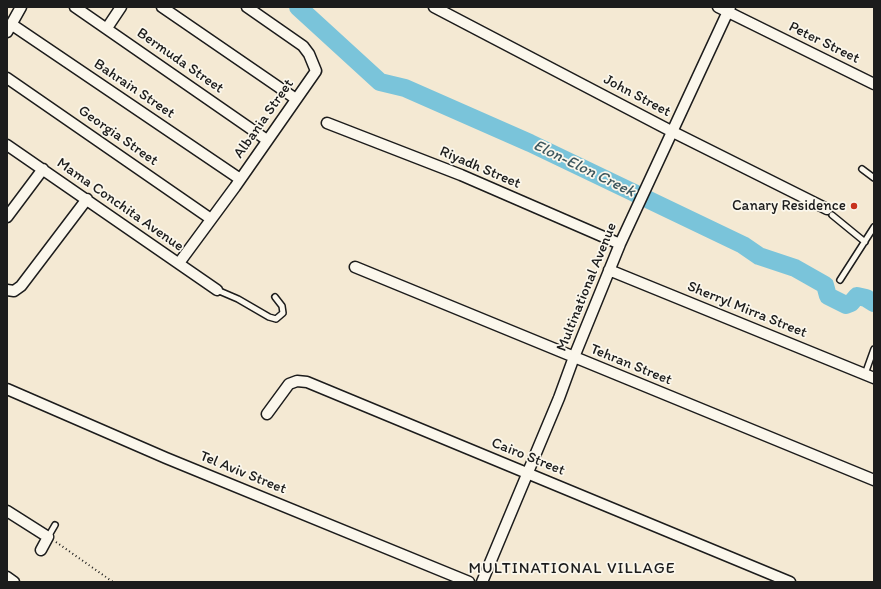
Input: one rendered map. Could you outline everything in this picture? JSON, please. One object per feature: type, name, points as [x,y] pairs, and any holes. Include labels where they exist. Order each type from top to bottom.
[{"type":"street","points":[[9,28],[21,7]]},
{"type":"street","name":"Bermuda Street","points":[[75,7],[267,140]]},
{"type":"street","points":[[107,28],[121,7]]},
{"type":"street","points":[[162,7],[296,99]]},
{"type":"street","name":"Albania Street","points":[[179,263],[316,70],[309,54],[303,46],[247,7]]},
{"type":"street","name":"John Street","points":[[434,7],[670,131],[830,212]]},
{"type":"street","name":"Multinational Avenue","points":[[482,582],[529,473],[620,244],[725,8]]},
{"type":"street","name":"Peter Street","points":[[725,8],[874,84]]},
{"type":"street","name":"Bahrain Street","points":[[9,28],[240,179]]},
{"type":"street","name":"Georgia Street","points":[[7,78],[211,219]]},
{"type":"street","name":"Riyadh Street","points":[[328,123],[461,175],[620,244]]},
{"type":"street","name":"Mama Conchita Avenue","points":[[7,144],[217,290]]},
{"type":"street","points":[[7,217],[43,169]]},
{"type":"street","points":[[7,290],[14,291],[21,286],[86,200]]},
{"type":"street","name":"Tehran Street","points":[[355,267],[874,480]]},
{"type":"street","name":"Sherryl Mirra Street","points":[[609,270],[870,376]]},
{"type":"street","name":"Cairo Street","points":[[267,414],[289,384],[297,381],[307,382],[790,582]]},
{"type":"street","name":"Tel Aviv Street","points":[[7,389],[166,458],[469,582]]},
{"type":"street","points":[[7,510],[48,537],[40,550]]},
{"type":"street","points":[[7,578],[14,582]]},
{"type":"lane","points":[[862,169],[874,178]]},
{"type":"lane","points":[[830,212],[865,242]]},
{"type":"lane","points":[[840,280],[874,227]]},
{"type":"lane","points":[[217,290],[238,299],[269,317],[276,319],[283,313],[282,306],[275,297]]},
{"type":"lane","points":[[870,376],[874,349]]},
{"type":"lane","points":[[48,537],[55,525]]},
{"type":"path","points":[[48,537],[113,582]]},
{"type":"waterway","name":"Elon-Elon Creek","points":[[298,7],[380,82],[405,88],[530,143],[743,245],[759,256],[795,268],[825,285],[828,296],[846,305],[851,303],[857,296],[866,298],[874,303]]},
{"type":"place","name":"Canary Residence","points":[[854,206]]},
{"type":"district","name":"MULTINATIONAL VILLAGE","points":[[572,569]]}]
